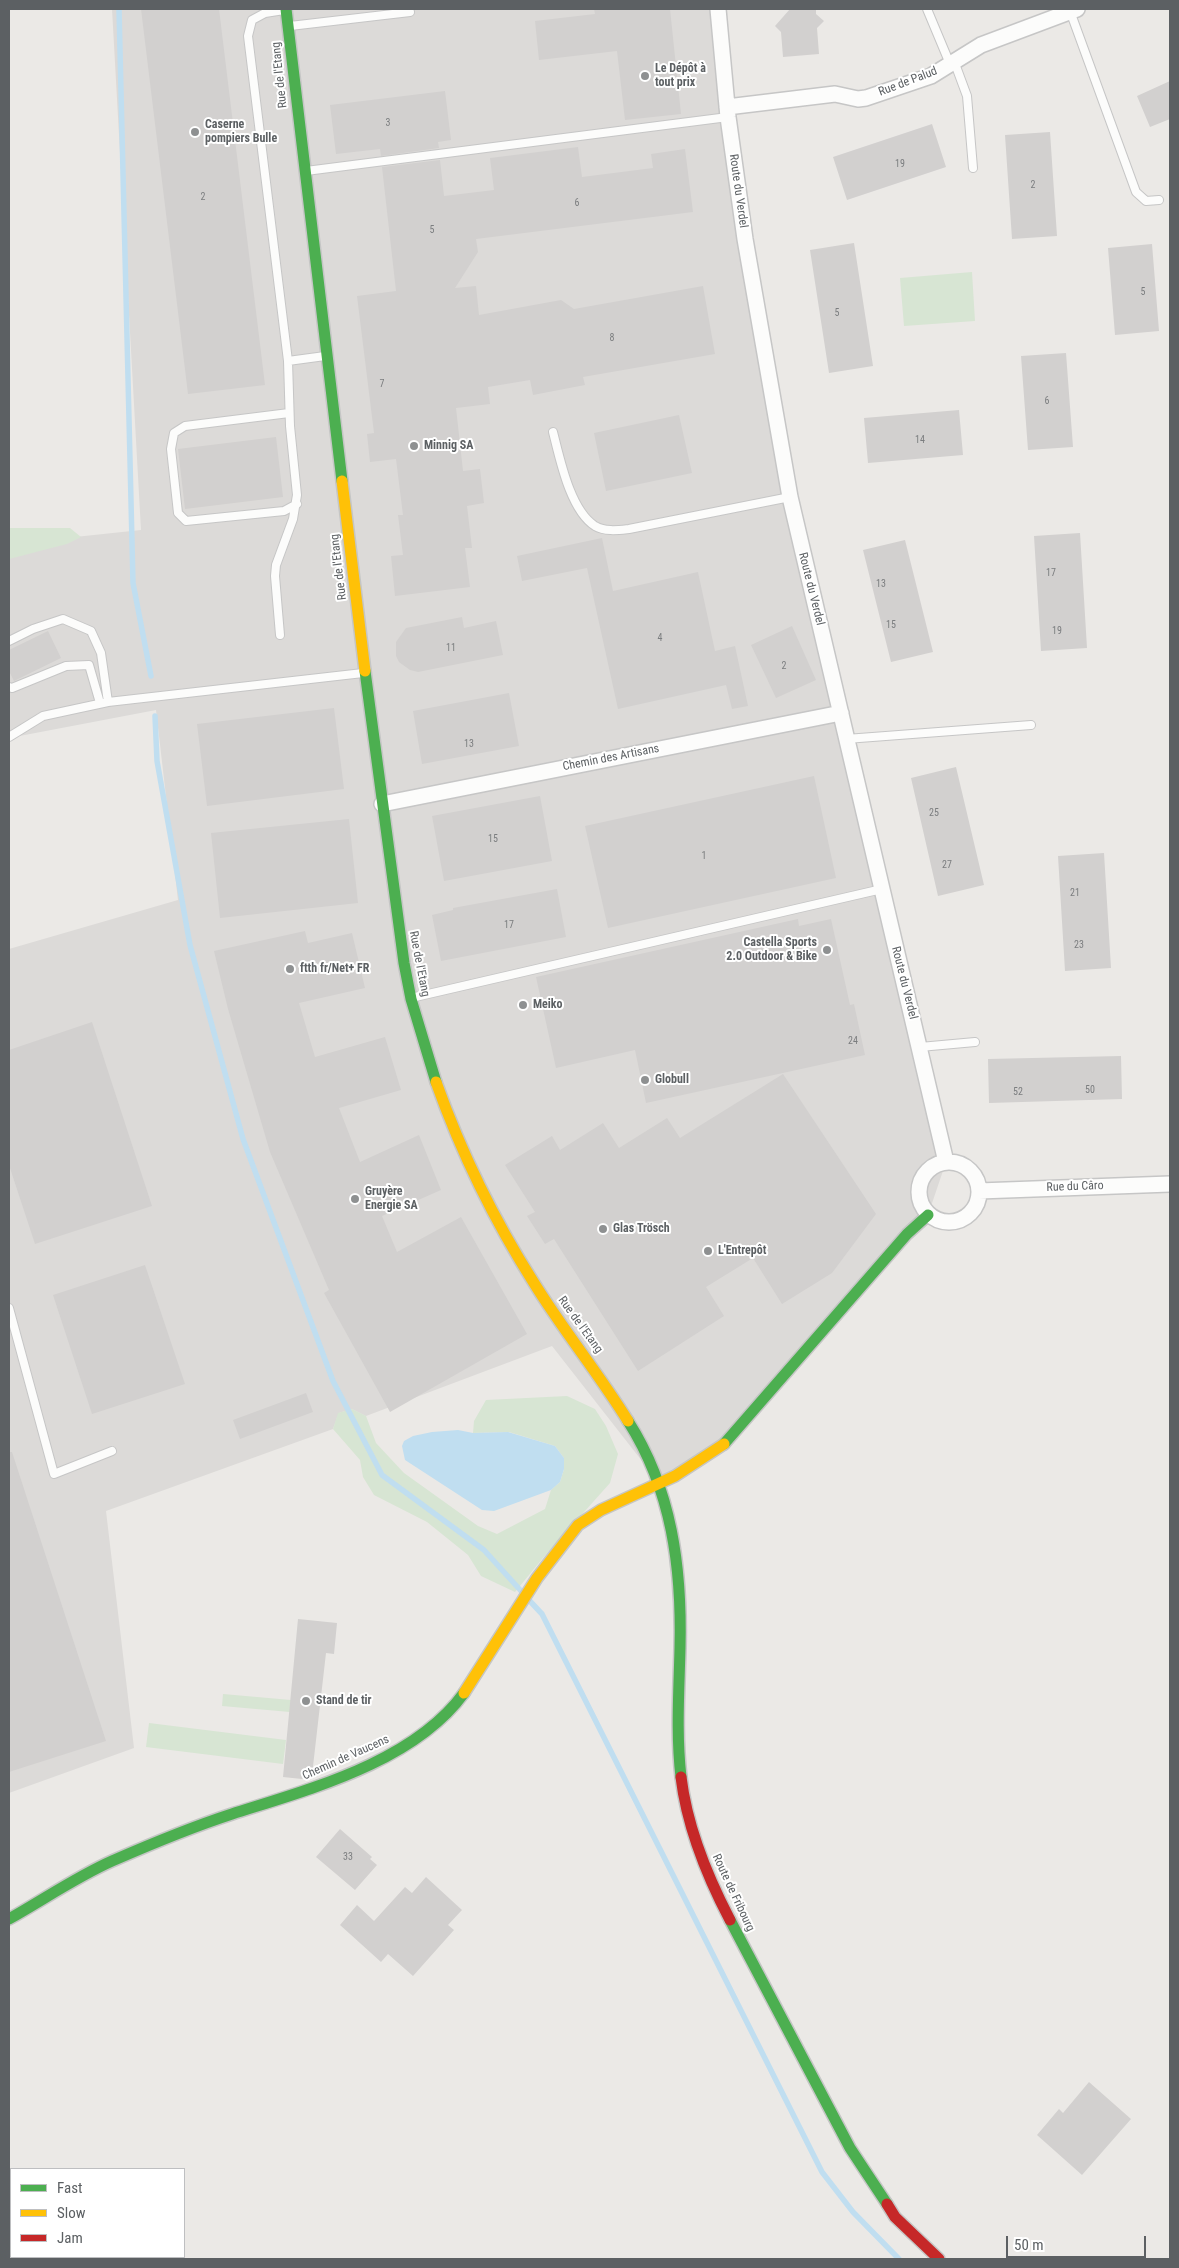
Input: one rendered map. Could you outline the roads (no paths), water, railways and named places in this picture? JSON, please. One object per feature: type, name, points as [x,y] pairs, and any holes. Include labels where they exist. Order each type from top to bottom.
[{"type":"street","name":"Rue de l'Etang","points":[[286,9],[365,672],[400,945],[411,998],[440,1092],[458,1138],[499,1222],[557,1319],[604,1382],[635,1429],[660,1484]]},
{"type":"street","name":"Route du Verdel","points":[[718,9],[728,112],[749,269],[790,497],[946,1162]]},
{"type":"street","name":"Rue de Palud","points":[[728,112],[835,94],[858,99],[866,98],[931,76],[981,45],[1074,10]]},
{"type":"street","name":"Chemin des Artisans","points":[[382,804],[841,713]]},
{"type":"street","points":[[946,1162],[965,1166],[978,1181],[980,1191],[975,1208],[962,1220],[944,1222],[928,1215],[922,1207],[918,1187],[928,1170],[946,1162]]},
{"type":"street","name":"Rue du Câro","points":[[980,1191],[1170,1184]]},
{"type":"street","points":[[660,1484],[705,1459],[724,1444],[907,1234],[928,1215]]},
{"type":"street","name":"Chemin de Vaucens","points":[[9,1919],[110,1862],[230,1815],[296,1795],[388,1756],[424,1735],[451,1711],[470,1685],[532,1585],[560,1546],[587,1518],[660,1484]]},
{"type":"street","name":"Route de Fribourg","points":[[660,1484],[674,1534],[680,1576],[677,1740],[679,1767],[687,1813],[703,1862],[724,1909],[850,2148],[895,2217],[939,2259]]},
{"type":"lane","points":[[280,634],[275,570],[297,504],[289,413],[288,361],[248,36],[252,20],[265,13],[286,9]]},
{"type":"lane","points":[[927,9],[966,96],[974,168]]},
{"type":"lane","points":[[1074,10],[1136,192],[1146,201],[1159,200]]},
{"type":"lane","points":[[288,26],[410,12]]},
{"type":"lane","points":[[304,172],[728,112]]},
{"type":"lane","points":[[288,361],[327,356]]},
{"type":"lane","points":[[289,413],[185,426],[174,433],[171,449],[178,513],[186,521],[284,511],[297,504]]},
{"type":"lane","points":[[553,432],[561,463],[578,506],[596,527],[605,530],[629,529],[790,497]]},
{"type":"lane","points":[[9,641],[33,629],[63,619],[91,631],[101,653],[108,702]]},
{"type":"lane","points":[[9,687],[12,688],[30,682],[66,666],[89,665],[100,703]]},
{"type":"lane","points":[[9,738],[43,716],[100,703],[365,672]]},
{"type":"lane","points":[[846,740],[1031,725]]},
{"type":"lane","points":[[411,998],[882,889]]},
{"type":"lane","points":[[920,1047],[975,1042]]},
{"type":"lane","points":[[9,1308],[54,1474],[112,1451]]},
{"type":"water","points":[[458,1430],[473,1433],[508,1432],[555,1446],[564,1458],[564,1469],[560,1482],[551,1490],[494,1511],[482,1510],[405,1460],[402,1446],[404,1441],[413,1436],[432,1432]]},
{"type":"waterway","points":[[119,9],[133,583],[151,676]]},
{"type":"waterway","points":[[155,716],[157,761],[190,945],[243,1139],[333,1381],[382,1475],[484,1550],[522,1592]]},
{"type":"waterway","points":[[528,1599],[542,1614],[822,2172],[853,2212],[899,2259]]},
{"type":"place","name":"Le Dépôt à tout prix","points":[[645,76]]},
{"type":"place","name":"Caserne pompiers Bulle","points":[[195,132]]},
{"type":"place","name":"Minnig SA","points":[[414,446]]},
{"type":"place","name":"Castella Sports 2.0 Outdoor & Bike","points":[[827,950]]},
{"type":"place","name":"ftth fr/Net+ FR","points":[[290,969]]},
{"type":"place","name":"Meiko","points":[[523,1005]]},
{"type":"place","name":"Globull","points":[[645,1080]]},
{"type":"place","name":"Gruyère Energie SA","points":[[355,1199]]},
{"type":"place","name":"Glas Trösch","points":[[603,1229]]},
{"type":"place","name":"L'Entrepôt","points":[[708,1251]]},
{"type":"place","name":"Stand de tir","points":[[306,1701]]}]
